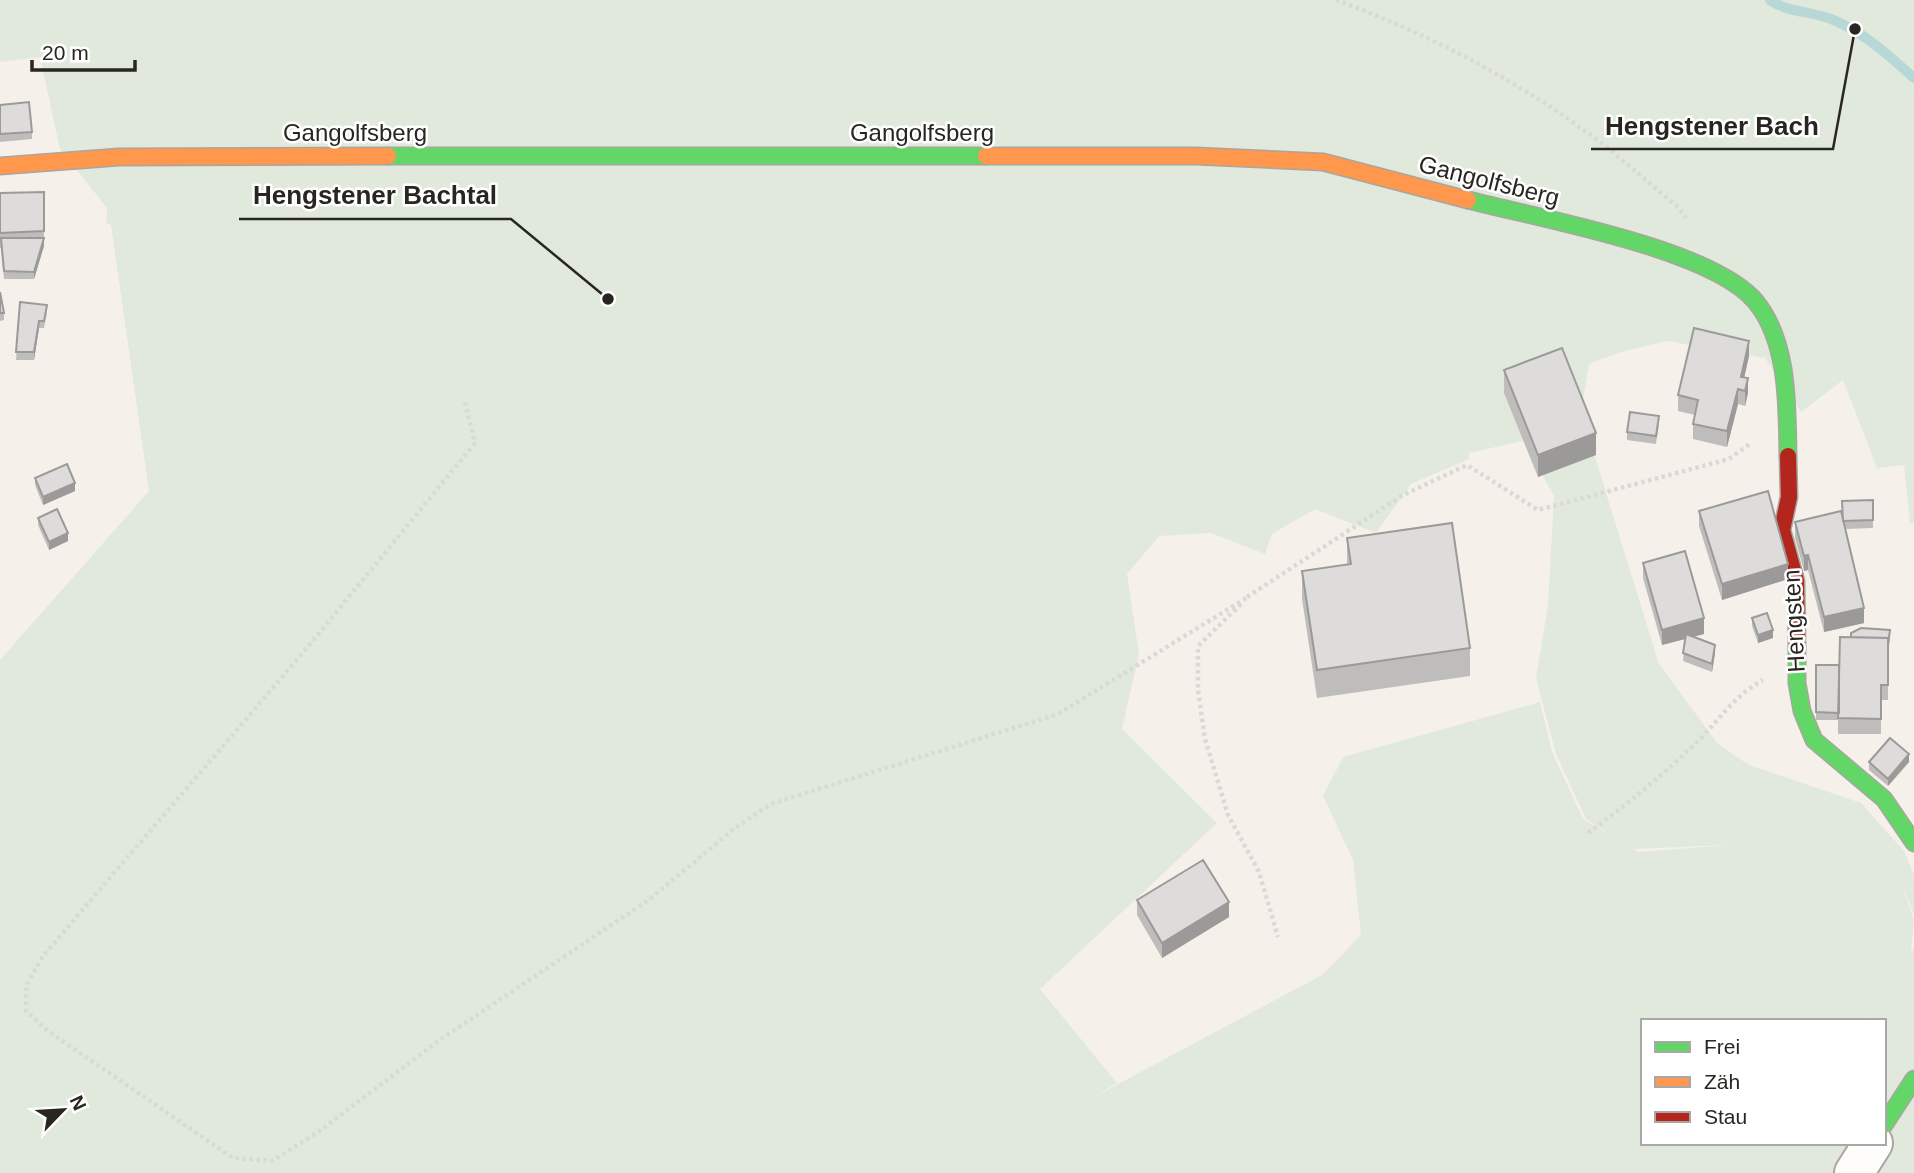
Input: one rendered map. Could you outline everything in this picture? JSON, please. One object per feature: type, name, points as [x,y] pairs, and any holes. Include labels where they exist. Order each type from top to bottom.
[{"type":"street","name":"Gangolfsberg","points":[[0,166],[119,157],[201,156],[1196,156],[1323,162],[1656,248],[1713,269],[1741,286],[1757,303],[1767,320],[1780,358]]},
{"type":"street","name":"Hengsten","points":[[1780,358],[1788,417],[1789,496],[1782,530],[1796,581],[1796,663],[1802,711],[1814,740],[1884,799],[1914,843]]},
{"type":"street","points":[[1886,1122],[1914,1079]]},
{"type":"street","points":[[1854,1173],[1872,1145]]},
{"type":"path","points":[[1336,0],[1374,14],[1489,70],[1596,138],[1679,208],[1693,228]]},
{"type":"path","points":[[465,402],[475,443],[307,648],[43,956],[26,986],[26,1010],[48,1031],[233,1158],[272,1161],[318,1132],[441,1039],[650,899],[735,828],[771,804],[1058,714],[1248,597],[1403,495],[1467,466],[1538,510],[1729,459],[1788,417]]},
{"type":"path","points":[[1248,597],[1198,646],[1198,690],[1205,739],[1228,815],[1259,872],[1278,937]]},
{"type":"path","points":[[1588,833],[1633,800],[1699,741],[1718,715],[1746,689],[1796,663]]},
{"type":"shaded area","points":[[0,0],[1914,0],[1914,523],[1910,523],[1904,465],[1877,468],[1843,380],[1801,412],[1765,358],[1667,341],[1621,352],[1589,364],[1581,412],[1659,664],[1718,744],[1749,765],[1861,803],[1904,851],[1914,875],[1914,915],[1900,881],[1914,920],[1911,955],[1914,947],[1914,1173],[0,1173],[0,660],[149,491],[111,225],[106,223],[107,208],[60,149],[40,57],[0,62]],"holes":[[[1523,441],[1554,496],[1548,605],[1536,678],[1556,754],[1586,819],[1613,837],[1583,819],[1552,752],[1540,702],[1343,757],[1323,796],[1353,860],[1361,935],[1322,975],[1090,1099],[1117,1083],[1040,989],[1217,823],[1122,729],[1139,654],[1127,574],[1159,536],[1211,533],[1265,554],[1272,534],[1315,509],[1376,533],[1411,484],[1469,459],[1469,453]],[[1728,845],[1637,852],[1634,849]]]},
{"type":"building","points":[[29,102],[32,132],[0,134],[0,105]]},
{"type":"building","points":[[44,192],[44,231],[0,233],[0,193]]},
{"type":"building","points":[[1,238],[44,238],[34,272],[4,271]]},
{"type":"building","points":[[0,292],[4,313],[0,313]]},
{"type":"building","points":[[20,302],[47,305],[44,321],[39,321],[34,352],[16,352]]},
{"type":"building","points":[[1694,328],[1749,341],[1741,377],[1748,378],[1745,391],[1738,389],[1727,431],[1693,424],[1698,400],[1678,395]]},
{"type":"building","points":[[1562,348],[1596,433],[1538,455],[1504,370]]},
{"type":"building","points":[[1630,412],[1659,416],[1656,436],[1627,432]]},
{"type":"building","points":[[67,464],[75,483],[43,497],[35,478]]},
{"type":"building","points":[[1768,491],[1788,564],[1722,584],[1699,511]]},
{"type":"building","points":[[1873,500],[1873,520],[1843,521],[1842,501]]},
{"type":"building","points":[[57,509],[68,533],[49,542],[38,518]]},
{"type":"building","points":[[1841,511],[1864,608],[1824,617],[1808,555],[1804,556],[1795,522]]},
{"type":"building","points":[[1452,523],[1470,648],[1317,670],[1302,571],[1351,564],[1347,538]]},
{"type":"building","points":[[1685,551],[1704,618],[1662,630],[1643,563]]},
{"type":"building","points":[[1767,613],[1773,630],[1758,635],[1752,618]]},
{"type":"building","points":[[1861,628],[1890,630],[1888,645],[1888,638],[1851,637],[1851,633]]},
{"type":"building","points":[[1686,634],[1715,645],[1712,664],[1683,653]]},
{"type":"building","points":[[1840,637],[1888,638],[1888,685],[1881,685],[1881,719],[1838,718]]},
{"type":"building","points":[[1816,665],[1839,665],[1839,713],[1816,712]]},
{"type":"building","points":[[1890,738],[1909,754],[1888,779],[1869,762]]},
{"type":"building","points":[[1203,860],[1229,902],[1162,943],[1137,900]]},
{"type":"waterway","points":[[1770,0],[1843,24],[1875,45],[1914,78]]},
{"type":"traffic: fast","points":[[388,156],[986,156]]},
{"type":"traffic: fast","points":[[1468,200],[1579,226],[1664,251],[1703,266],[1734,283],[1756,302],[1775,336],[1784,376],[1788,456]]},
{"type":"traffic: fast","points":[[1797,647],[1797,683],[1802,711],[1814,740],[1884,799],[1914,843]]},
{"type":"traffic: fast","points":[[1886,1122],[1914,1079]]},
{"type":"traffic: slow","points":[[0,166],[119,157],[388,156]]},
{"type":"traffic: slow","points":[[986,156],[1196,156],[1323,162],[1468,200]]},
{"type":"traffic: jam","points":[[1788,456],[1789,497],[1782,530],[1796,581],[1797,647]]},
{"type":"place","name":"Hengstener Bach","points":[[1855,29]]},
{"type":"place","name":"Hengstener Bachtal","points":[[608,299]]}]
